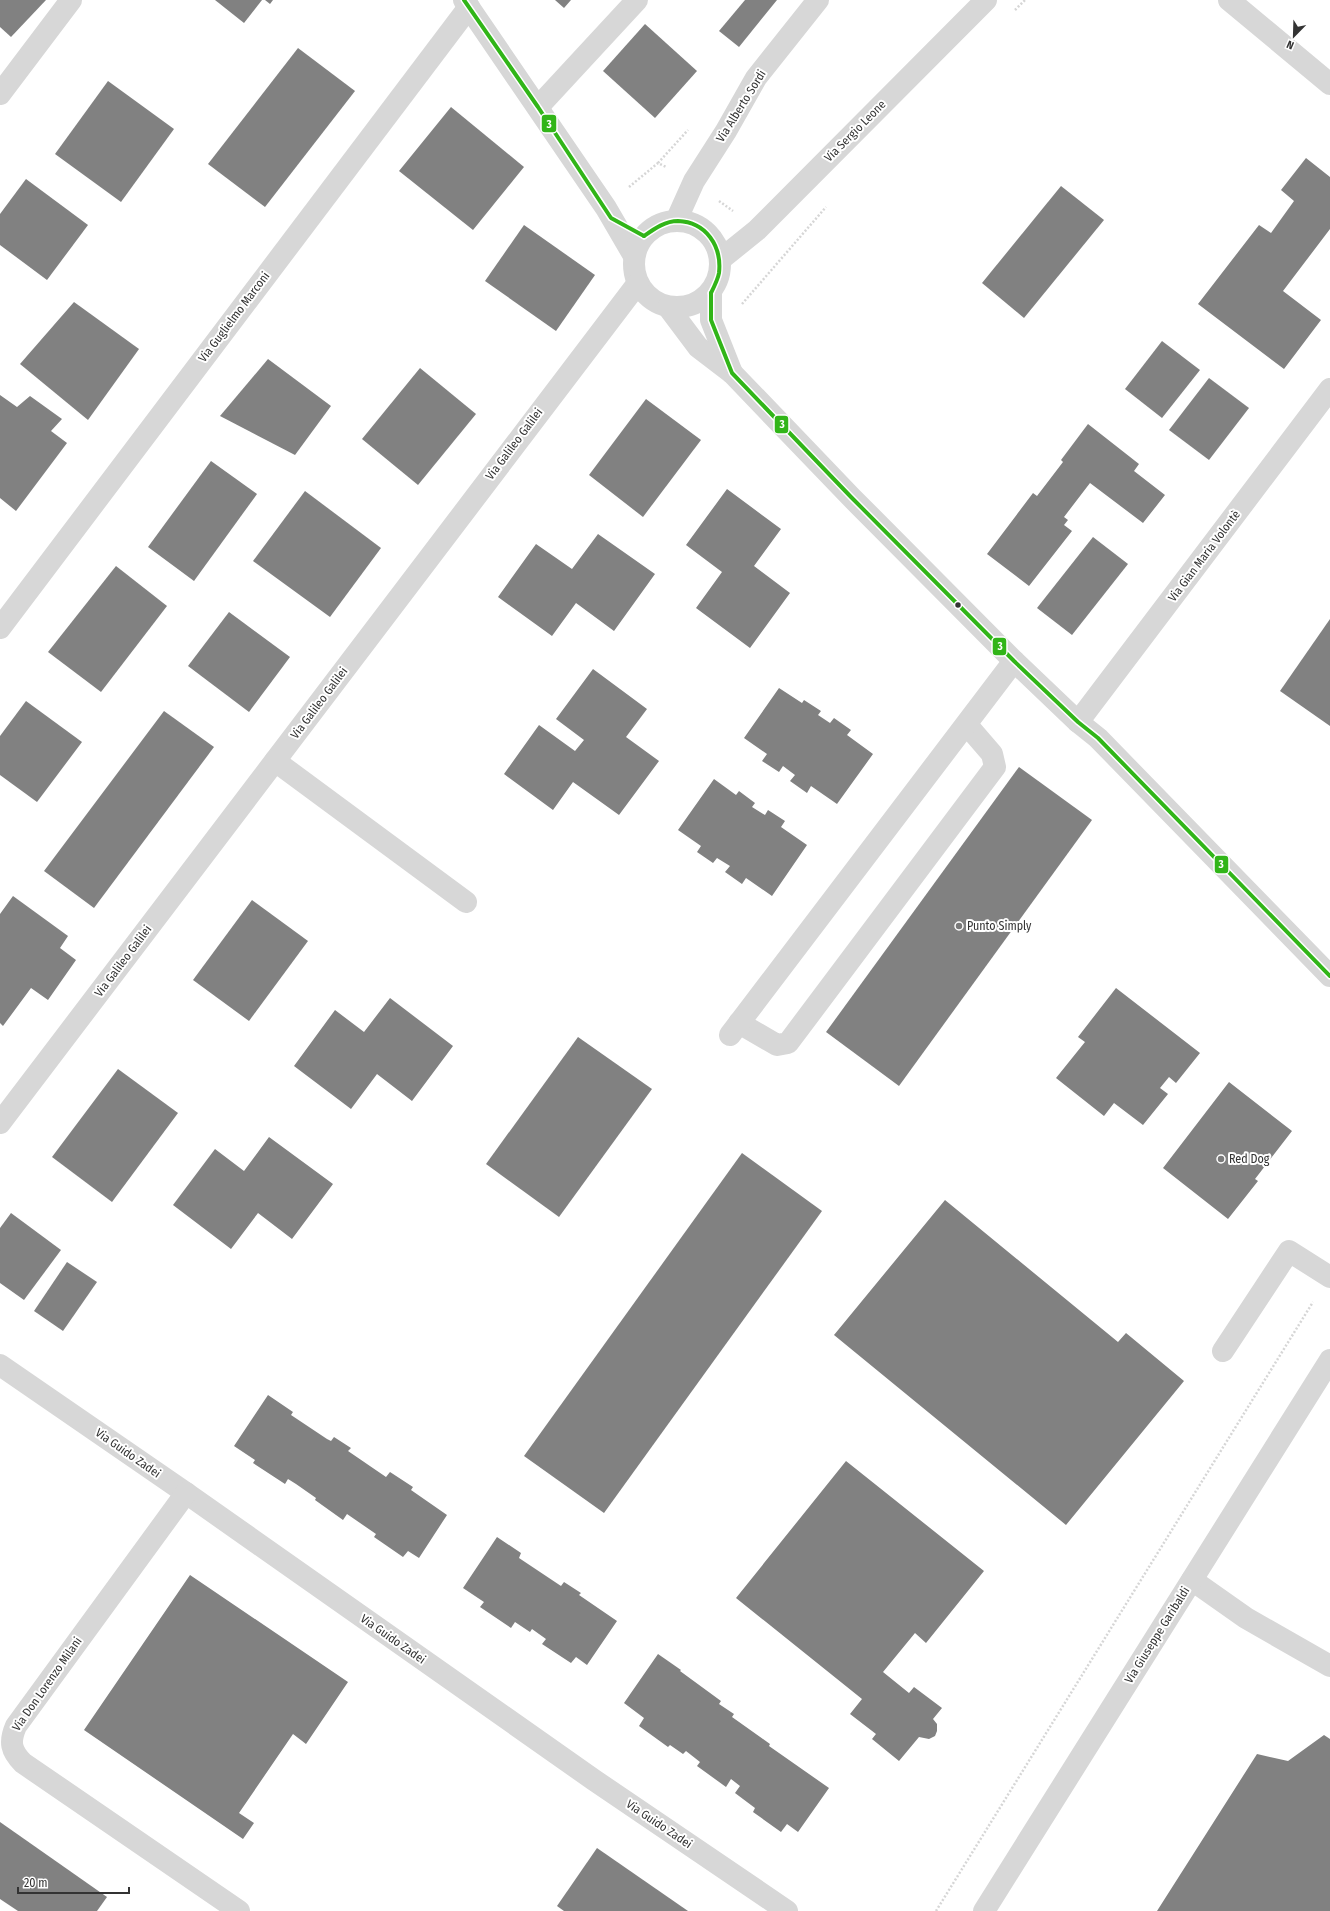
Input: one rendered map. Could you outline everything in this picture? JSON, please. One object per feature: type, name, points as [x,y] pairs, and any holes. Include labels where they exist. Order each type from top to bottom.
[{"type":"street","points":[[0,94],[71,0]]},
{"type":"street","points":[[538,107],[637,0]]},
{"type":"street","name":"Via Alberto Sordi","points":[[676,221],[694,182],[726,131],[756,78],[818,0]]},
{"type":"street","name":"Via Sergio Leone","points":[[721,259],[757,230],[986,0]]},
{"type":"street","points":[[1229,0],[1330,84]]},
{"type":"street","points":[[466,3],[538,107],[611,218],[634,256]]},
{"type":"street","name":"Via Guglielmo Marconi","points":[[0,628],[466,3]]},
{"type":"street","points":[[611,218],[644,236]]},
{"type":"street","points":[[676,221],[689,222],[710,236],[717,247],[721,259],[717,283],[711,293],[691,306],[680,308],[658,304],[650,298],[638,282],[633,265],[634,256],[644,236],[658,226],[676,221]]},
{"type":"street","name":"Via Galileo Galilei","points":[[0,1123],[638,282]]},
{"type":"street","points":[[711,293],[711,320],[732,373]]},
{"type":"street","points":[[668,307],[698,347],[732,373],[850,497],[1014,661],[1078,722],[1098,738],[1330,976]]},
{"type":"street","name":"Via Gian Maria Volontè","points":[[1078,722],[1330,389]]},
{"type":"street","points":[[967,725],[992,754],[995,766],[788,1043],[777,1045],[734,1029],[967,725],[1014,661]]},
{"type":"street","points":[[275,762],[466,902]]},
{"type":"street","points":[[1223,1351],[1289,1250],[1329,1276]]},
{"type":"street","name":"Via Giuseppe Garibaldi","points":[[984,1911],[1330,1360]]},
{"type":"street","name":"Via Guido Zadei","points":[[0,1365],[186,1493],[594,1780],[788,1911]]},
{"type":"street","name":"Via Don Lorenzo Milani","points":[[186,1493],[16,1726],[11,1736],[11,1746],[23,1763],[239,1911]]},
{"type":"street","points":[[1192,1580],[1246,1618],[1330,1666]]},
{"type":"path","points":[[1014,11],[1025,0]]},
{"type":"path","points":[[717,334],[828,205]]},
{"type":"path","points":[[936,1911],[1329,1276]]},
{"type":"building","points":[[0,0],[46,0],[11,37],[0,27]]},
{"type":"building","points":[[215,0],[262,0],[244,23]]},
{"type":"building","points":[[265,0],[273,0],[270,4]]},
{"type":"building","points":[[555,0],[571,0],[564,8]]},
{"type":"building","points":[[745,0],[777,0],[739,47],[719,31]]},
{"type":"building","points":[[645,24],[697,71],[655,118],[603,71]]},
{"type":"building","points":[[298,48],[355,91],[265,207],[208,164]]},
{"type":"building","points":[[108,81],[174,129],[121,202],[55,154]]},
{"type":"building","points":[[451,107],[524,167],[473,230],[399,171]]},
{"type":"building","points":[[1306,158],[1330,177],[1330,229],[1283,291],[1321,320],[1284,369],[1198,304],[1259,225],[1271,233],[1294,201],[1281,190]]},
{"type":"building","points":[[26,179],[88,225],[47,280],[0,245],[0,214]]},
{"type":"building","points":[[1061,186],[1104,220],[1024,318],[982,283]]},
{"type":"building","points":[[524,225],[595,275],[556,331],[485,281]]},
{"type":"building","points":[[74,302],[139,349],[88,420],[20,364]]},
{"type":"building","points":[[1162,341],[1200,370],[1162,418],[1125,389]]},
{"type":"building","points":[[268,359],[331,406],[295,455],[220,416]]},
{"type":"building","points":[[420,368],[476,414],[418,485],[362,439]]},
{"type":"building","points":[[1209,378],[1249,408],[1209,460],[1169,430]]},
{"type":"building","points":[[0,395],[17,407],[30,396],[62,419],[51,431],[67,443],[16,511],[0,498]]},
{"type":"building","points":[[646,399],[701,440],[643,517],[589,475]]},
{"type":"building","points":[[1088,424],[1139,464],[1134,471],[1165,495],[1143,523],[1090,483],[1064,517],[1068,520],[1064,525],[1072,531],[1029,586],[987,554],[1033,493],[1037,496],[1063,462],[1061,460]]},
{"type":"building","points":[[211,461],[257,494],[194,581],[148,547]]},
{"type":"building","points":[[727,489],[781,529],[754,566],[790,593],[750,648],[696,608],[722,572],[686,545]]},
{"type":"building","points":[[305,491],[381,548],[330,617],[253,561]]},
{"type":"building","points":[[598,534],[655,574],[614,631],[576,603],[552,636],[498,597],[536,544],[572,569]]},
{"type":"building","points":[[1093,537],[1128,564],[1072,635],[1037,608]]},
{"type":"building","points":[[116,566],[167,606],[101,692],[48,652]]},
{"type":"building","points":[[229,612],[290,657],[249,712],[188,666]]},
{"type":"building","points":[[1330,619],[1330,726],[1280,691]]},
{"type":"building","points":[[593,669],[647,709],[626,737],[659,761],[619,815],[573,782],[553,810],[504,774],[539,725],[575,751],[584,740],[556,719]]},
{"type":"building","points":[[779,688],[802,703],[804,700],[821,711],[818,715],[830,723],[834,718],[851,730],[847,735],[873,754],[837,804],[811,786],[807,793],[790,781],[795,775],[783,766],[779,772],[762,761],[767,754],[744,738]]},
{"type":"building","points":[[26,701],[82,742],[37,802],[0,775],[0,736]]},
{"type":"building","points":[[164,711],[214,747],[94,908],[44,871]]},
{"type":"building","name":"Punto Simply","points":[[1019,767],[1092,820],[899,1086],[826,1032]]},
{"type":"building","points":[[714,779],[736,795],[739,791],[755,803],[752,807],[765,815],[768,810],[785,821],[781,827],[807,845],[772,896],[746,878],[742,884],[725,872],[730,866],[717,858],[713,863],[697,852],[701,846],[678,830]]},
{"type":"building","points":[[13,896],[68,936],[60,948],[76,960],[48,1000],[31,988],[3,1026],[0,1023],[0,914]]},
{"type":"building","points":[[252,900],[308,941],[249,1021],[193,980]]},
{"type":"building","points":[[1116,988],[1200,1053],[1176,1083],[1169,1077],[1160,1088],[1168,1094],[1143,1125],[1114,1103],[1104,1116],[1056,1078],[1085,1042],[1078,1037]]},
{"type":"building","points":[[390,998],[453,1046],[412,1101],[377,1074],[351,1109],[294,1066],[335,1010],[364,1032]]},
{"type":"building","points":[[578,1037],[652,1089],[559,1217],[486,1164]]},
{"type":"building","points":[[118,1069],[178,1113],[112,1202],[52,1157]]},
{"type":"building","points":[[1229,1082],[1292,1131],[1255,1179],[1258,1181],[1228,1219],[1163,1168]]},
{"type":"building","points":[[269,1137],[333,1184],[292,1239],[258,1213],[231,1249],[173,1205],[215,1149],[244,1171]]},
{"type":"building","points":[[742,1153],[822,1211],[604,1513],[524,1456]]},
{"type":"building","points":[[945,1200],[1118,1342],[1126,1333],[1184,1381],[1066,1525],[834,1335]]},
{"type":"building","points":[[11,1213],[61,1250],[24,1300],[0,1283],[0,1228]]},
{"type":"building","points":[[67,1262],[97,1282],[63,1331],[34,1311]]},
{"type":"building","points":[[268,1395],[293,1412],[291,1415],[327,1439],[331,1441],[334,1437],[351,1448],[348,1451],[386,1477],[390,1472],[413,1487],[411,1490],[447,1515],[419,1558],[408,1551],[403,1557],[374,1537],[376,1534],[347,1514],[343,1520],[296,1484],[288,1479],[285,1484],[253,1463],[255,1460],[234,1446]]},
{"type":"building","points":[[846,1461],[984,1571],[926,1643],[915,1633],[883,1672],[909,1693],[914,1687],[942,1708],[933,1719],[937,1724],[935,1736],[929,1739],[919,1737],[899,1761],[872,1739],[876,1734],[850,1714],[862,1699],[736,1598]]},
{"type":"building","points":[[497,1537],[521,1553],[519,1558],[561,1586],[564,1582],[581,1593],[579,1595],[617,1621],[587,1665],[576,1657],[571,1663],[542,1644],[546,1639],[532,1629],[530,1632],[515,1622],[511,1628],[480,1607],[484,1602],[463,1588]]},
{"type":"building","points":[[190,1575],[348,1682],[306,1744],[293,1734],[239,1813],[254,1823],[243,1839],[84,1730]]},
{"type":"building","points":[[658,1654],[721,1701],[719,1704],[734,1714],[732,1717],[770,1744],[769,1746],[829,1788],[798,1832],[787,1824],[781,1832],[753,1812],[755,1808],[735,1793],[740,1786],[731,1779],[726,1787],[697,1766],[700,1762],[686,1751],[683,1754],[670,1745],[668,1747],[639,1726],[644,1718],[624,1703]]},
{"type":"building","points":[[1324,1735],[1330,1739],[1330,1911],[1157,1911],[1257,1754],[1288,1761]]},
{"type":"building","points":[[0,1822],[107,1897],[97,1911],[18,1911],[0,1899]]},
{"type":"building","points":[[597,1848],[688,1911],[564,1911],[557,1906]]},
{"type":"transit line","name":"3","points":[[464,0],[538,107],[611,218],[644,236]]},
{"type":"transit line","name":"3","points":[[644,236],[660,226],[673,221],[688,222],[704,231],[715,245],[718,254],[719,273],[711,293]]},
{"type":"transit line","name":"3","points":[[711,293],[711,320],[732,373],[851,497],[1014,661],[1078,722],[1098,738],[1330,976]]},
{"type":"place","name":"Punto Simply","points":[[959,926]]},
{"type":"place","name":"Red Dog","points":[[1221,1159]]}]
